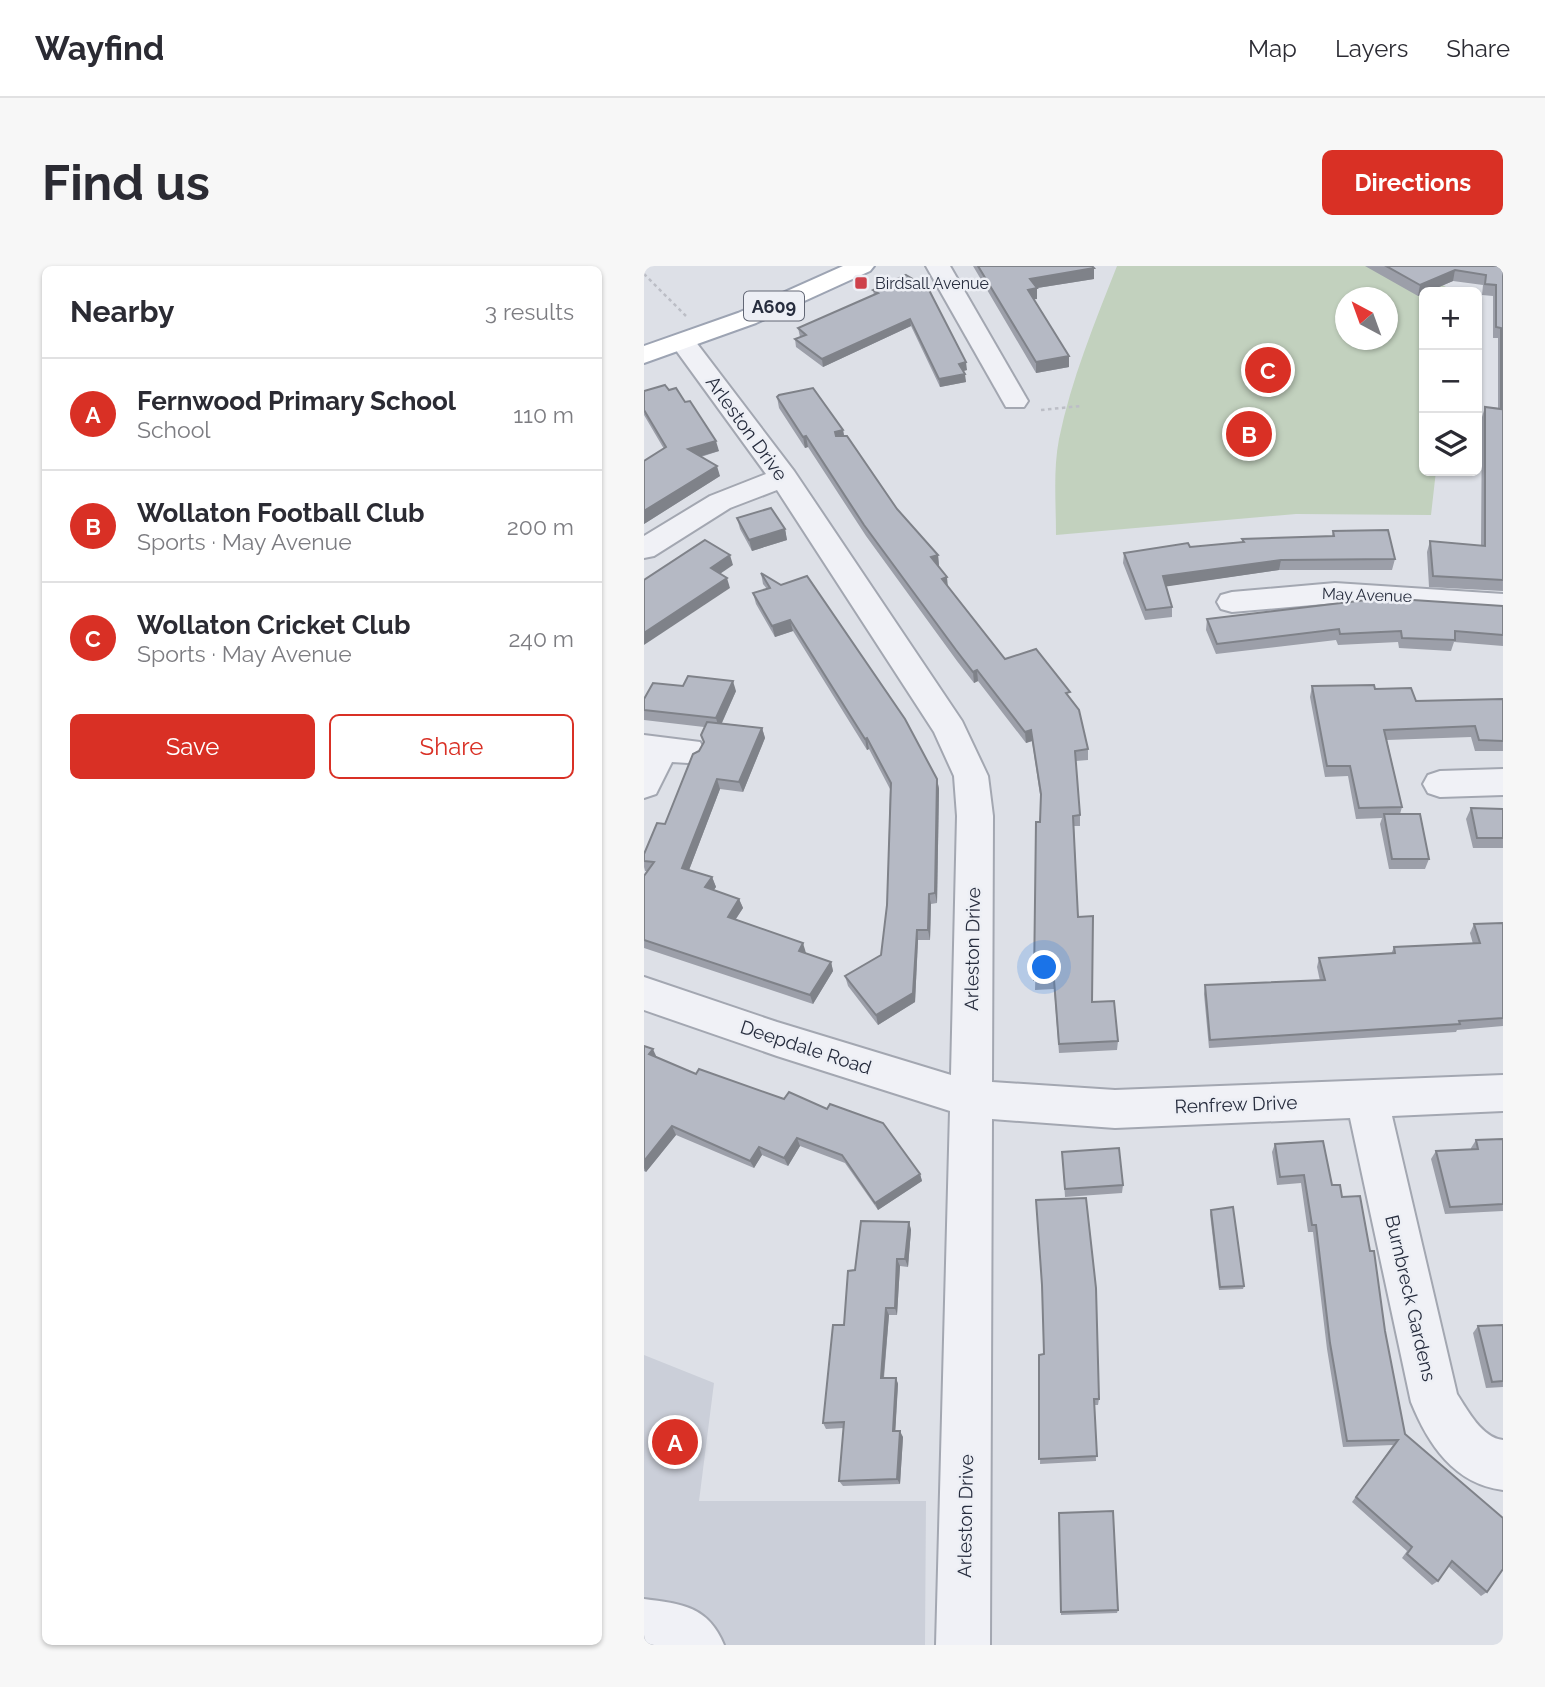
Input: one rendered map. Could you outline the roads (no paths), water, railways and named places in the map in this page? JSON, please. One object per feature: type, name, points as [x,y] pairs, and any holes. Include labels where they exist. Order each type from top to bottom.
[{"type":"main road","name":"A609","points":[[644,355],[821,287],[862,266]]},
{"type":"street","points":[[938,266],[1006,407],[1041,410]]},
{"type":"street","name":"Arleston Drive","points":[[694,338],[950,729],[971,776],[975,816],[963,1645]]},
{"type":"street","points":[[644,549],[720,502],[784,477]]},
{"type":"street","name":"May Avenue","points":[[1232,602],[1335,593],[1503,604]]},
{"type":"street","points":[[644,785],[665,749]]},
{"type":"street","points":[[1440,784],[1503,782]]},
{"type":"street","name":"Deepdale Road","points":[[644,993],[777,1039],[970,1099]]},
{"type":"street","name":"Renfrew Drive","points":[[970,1099],[1115,1109],[1503,1093]]},
{"type":"street","name":"Burnbreck Gardens","points":[[1367,1098],[1435,1402],[1460,1441],[1479,1457],[1503,1465]]},
{"type":"street","points":[[644,1626],[678,1630],[697,1645]]},
{"type":"place","name":"Birdsall Avenue","points":[[861,283]]},
{"type":"place","name":"Wollaton Cricket Club","points":[[1268,370]]},
{"type":"place","name":"Wollaton Football Club","points":[[1249,434]]},
{"type":"place","name":"Fernwood Primary School","points":[[675,1442]]}]
